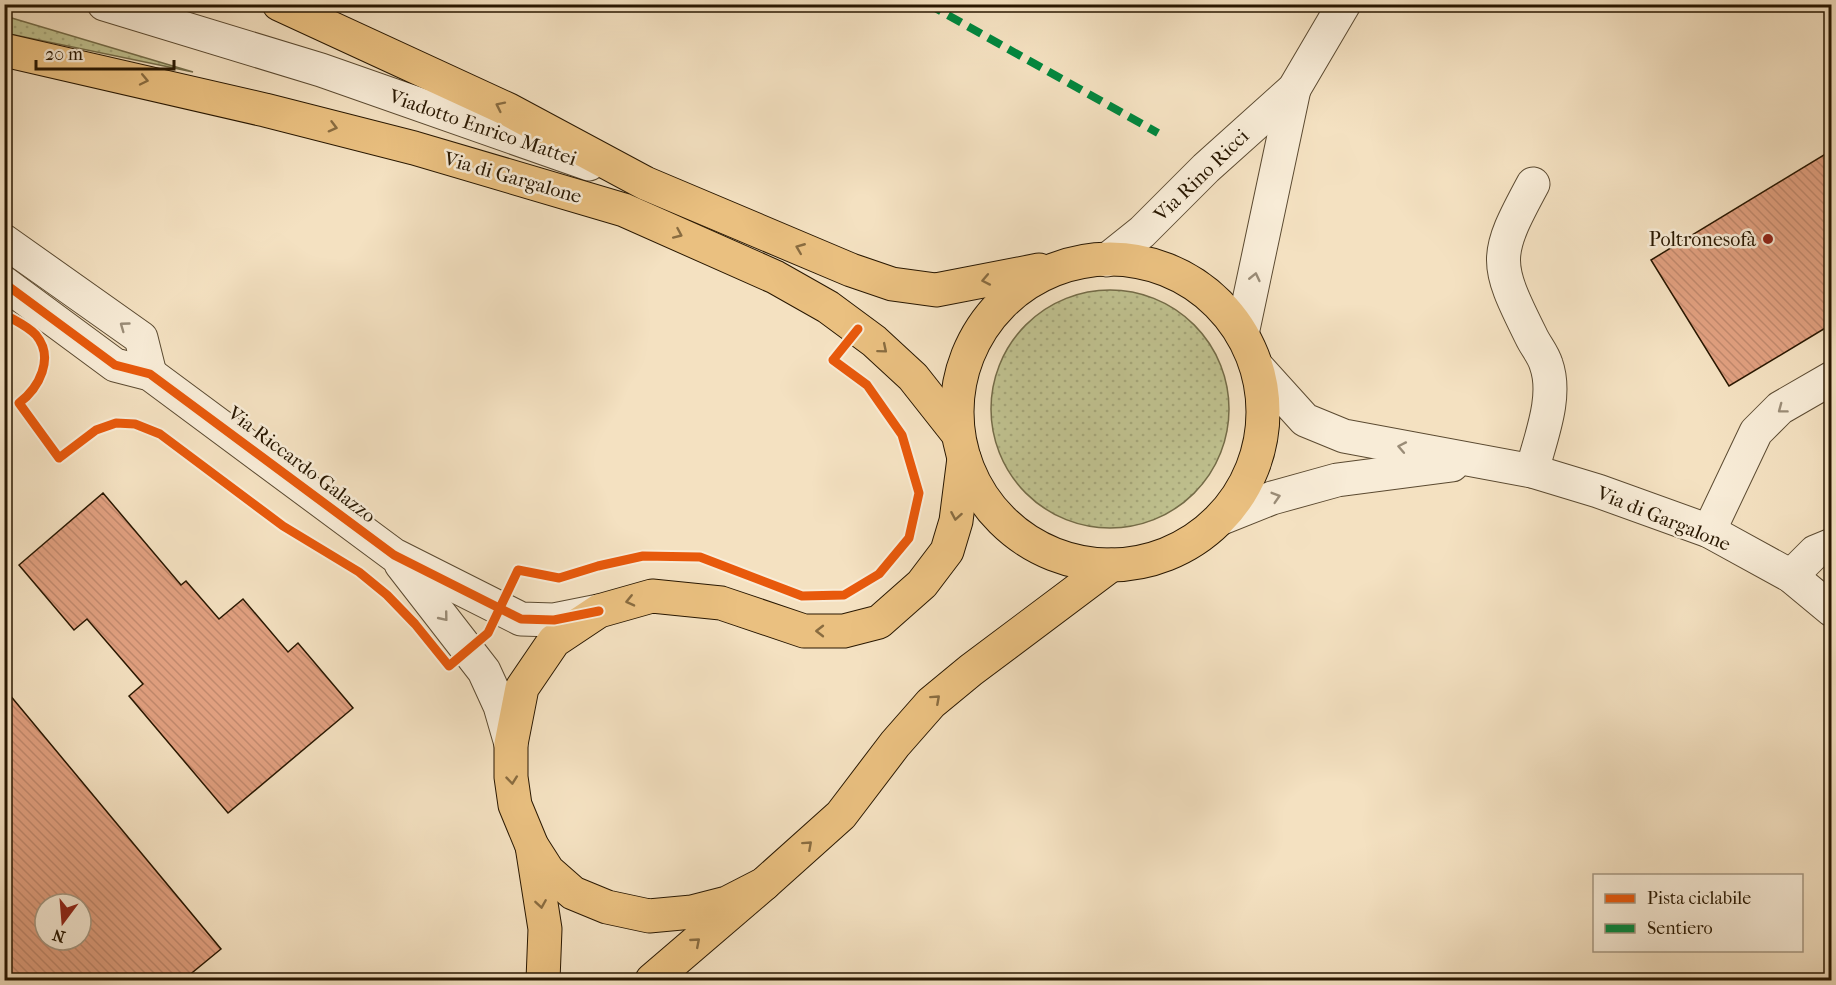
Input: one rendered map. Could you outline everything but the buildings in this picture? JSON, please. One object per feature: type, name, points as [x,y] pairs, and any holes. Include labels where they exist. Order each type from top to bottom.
[{"type":"main road","points":[[279,4],[509,110],[645,183],[851,270],[892,284],[936,290],[1064,265],[1126,259],[1186,278],[1211,297],[1233,320],[1257,367],[1263,393],[1264,421],[1260,447],[1252,473],[1239,497],[1222,518],[1190,543],[1152,559],[1111,565],[971,670],[931,703],[895,744],[841,815],[652,981]]},
{"type":"main road","name":"Via di Gargalone","points":[[4,50],[265,110],[414,148],[624,210],[792,284],[874,341],[913,377],[961,446],[987,504],[1024,539],[1071,560],[1111,565]]},
{"type":"main road","points":[[764,884],[726,903],[692,912],[650,916],[607,907],[573,893],[548,871],[532,846],[515,805],[510,744],[522,688],[536,664],[554,641],[599,611],[652,596],[721,603],[804,631],[843,631],[879,622],[922,584],[947,551],[956,521],[961,446],[959,383],[967,356],[979,332],[996,310],[1016,291],[1039,276],[1064,265]]},
{"type":"main road","points":[[532,846],[545,929],[543,981]]},
{"type":"street","name":"Viadotto Enrico Mattei","points":[[104,4],[321,70],[645,183]]},
{"type":"street","name":"Via Rino Ricci","points":[[1107,260],[1142,232],[1206,168],[1294,89],[1344,4]]},
{"type":"street","name":"Viadotto Enrico Mattei","points":[[321,70],[624,210]]},
{"type":"street","name":"Via Rino Ricci","points":[[1242,334],[1294,89]]},
{"type":"street","points":[[1532,471],[1548,406],[1547,364],[1509,287],[1501,262],[1509,231],[1533,184]]},
{"type":"street","points":[[4,241],[141,338],[150,374]]},
{"type":"street","name":"Via Riccardo Galazzo","points":[[4,284],[115,365],[150,374],[394,555],[522,619],[554,620],[599,611]]},
{"type":"street","name":"Via di Gargalone","points":[[1257,367],[1305,420],[1344,436],[1532,471],[1598,491],[1709,531],[1791,576],[1832,610]]},
{"type":"street","points":[[1709,531],[1756,432],[1780,408],[1832,378]]},
{"type":"street","name":"Via di Gargalone","points":[[1222,518],[1272,498],[1337,480],[1480,461]]},
{"type":"street","points":[[1791,576],[1815,552],[1832,545]]},
{"type":"street","name":"Via Riccardo Galazzo","points":[[394,555],[484,671],[500,706],[510,744]]},
{"type":"green space","points":[[5,16],[193,72],[5,33]]},
{"type":"green space","points":[[1110,290],[1155,299],[1176,310],[1194,325],[1209,343],[1220,364],[1229,409],[1220,454],[1209,475],[1194,493],[1176,508],[1155,519],[1110,528],[1065,519],[1044,508],[1026,493],[1011,475],[1000,454],[991,409],[1000,364],[1011,343],[1026,325],[1044,310],[1065,299]]},
{"type":"marked path","points":[[928,4],[1158,133]]},
{"type":"cycle path","points":[[4,283],[115,365],[150,374],[394,555],[521,619],[554,620],[599,611]]},
{"type":"cycle path","points":[[4,314],[29,329],[42,344],[44,353],[42,372],[33,389],[19,403],[59,458],[96,430],[116,423],[135,424],[160,434],[283,526],[359,572],[387,595],[415,624],[449,666],[488,633],[518,570],[559,578],[643,556],[700,557],[802,596],[844,595],[879,574],[909,538],[919,493],[902,435],[867,385],[833,360],[858,329]]},
{"type":"place","name":"Poltronesofà","points":[[1768,239]]}]
